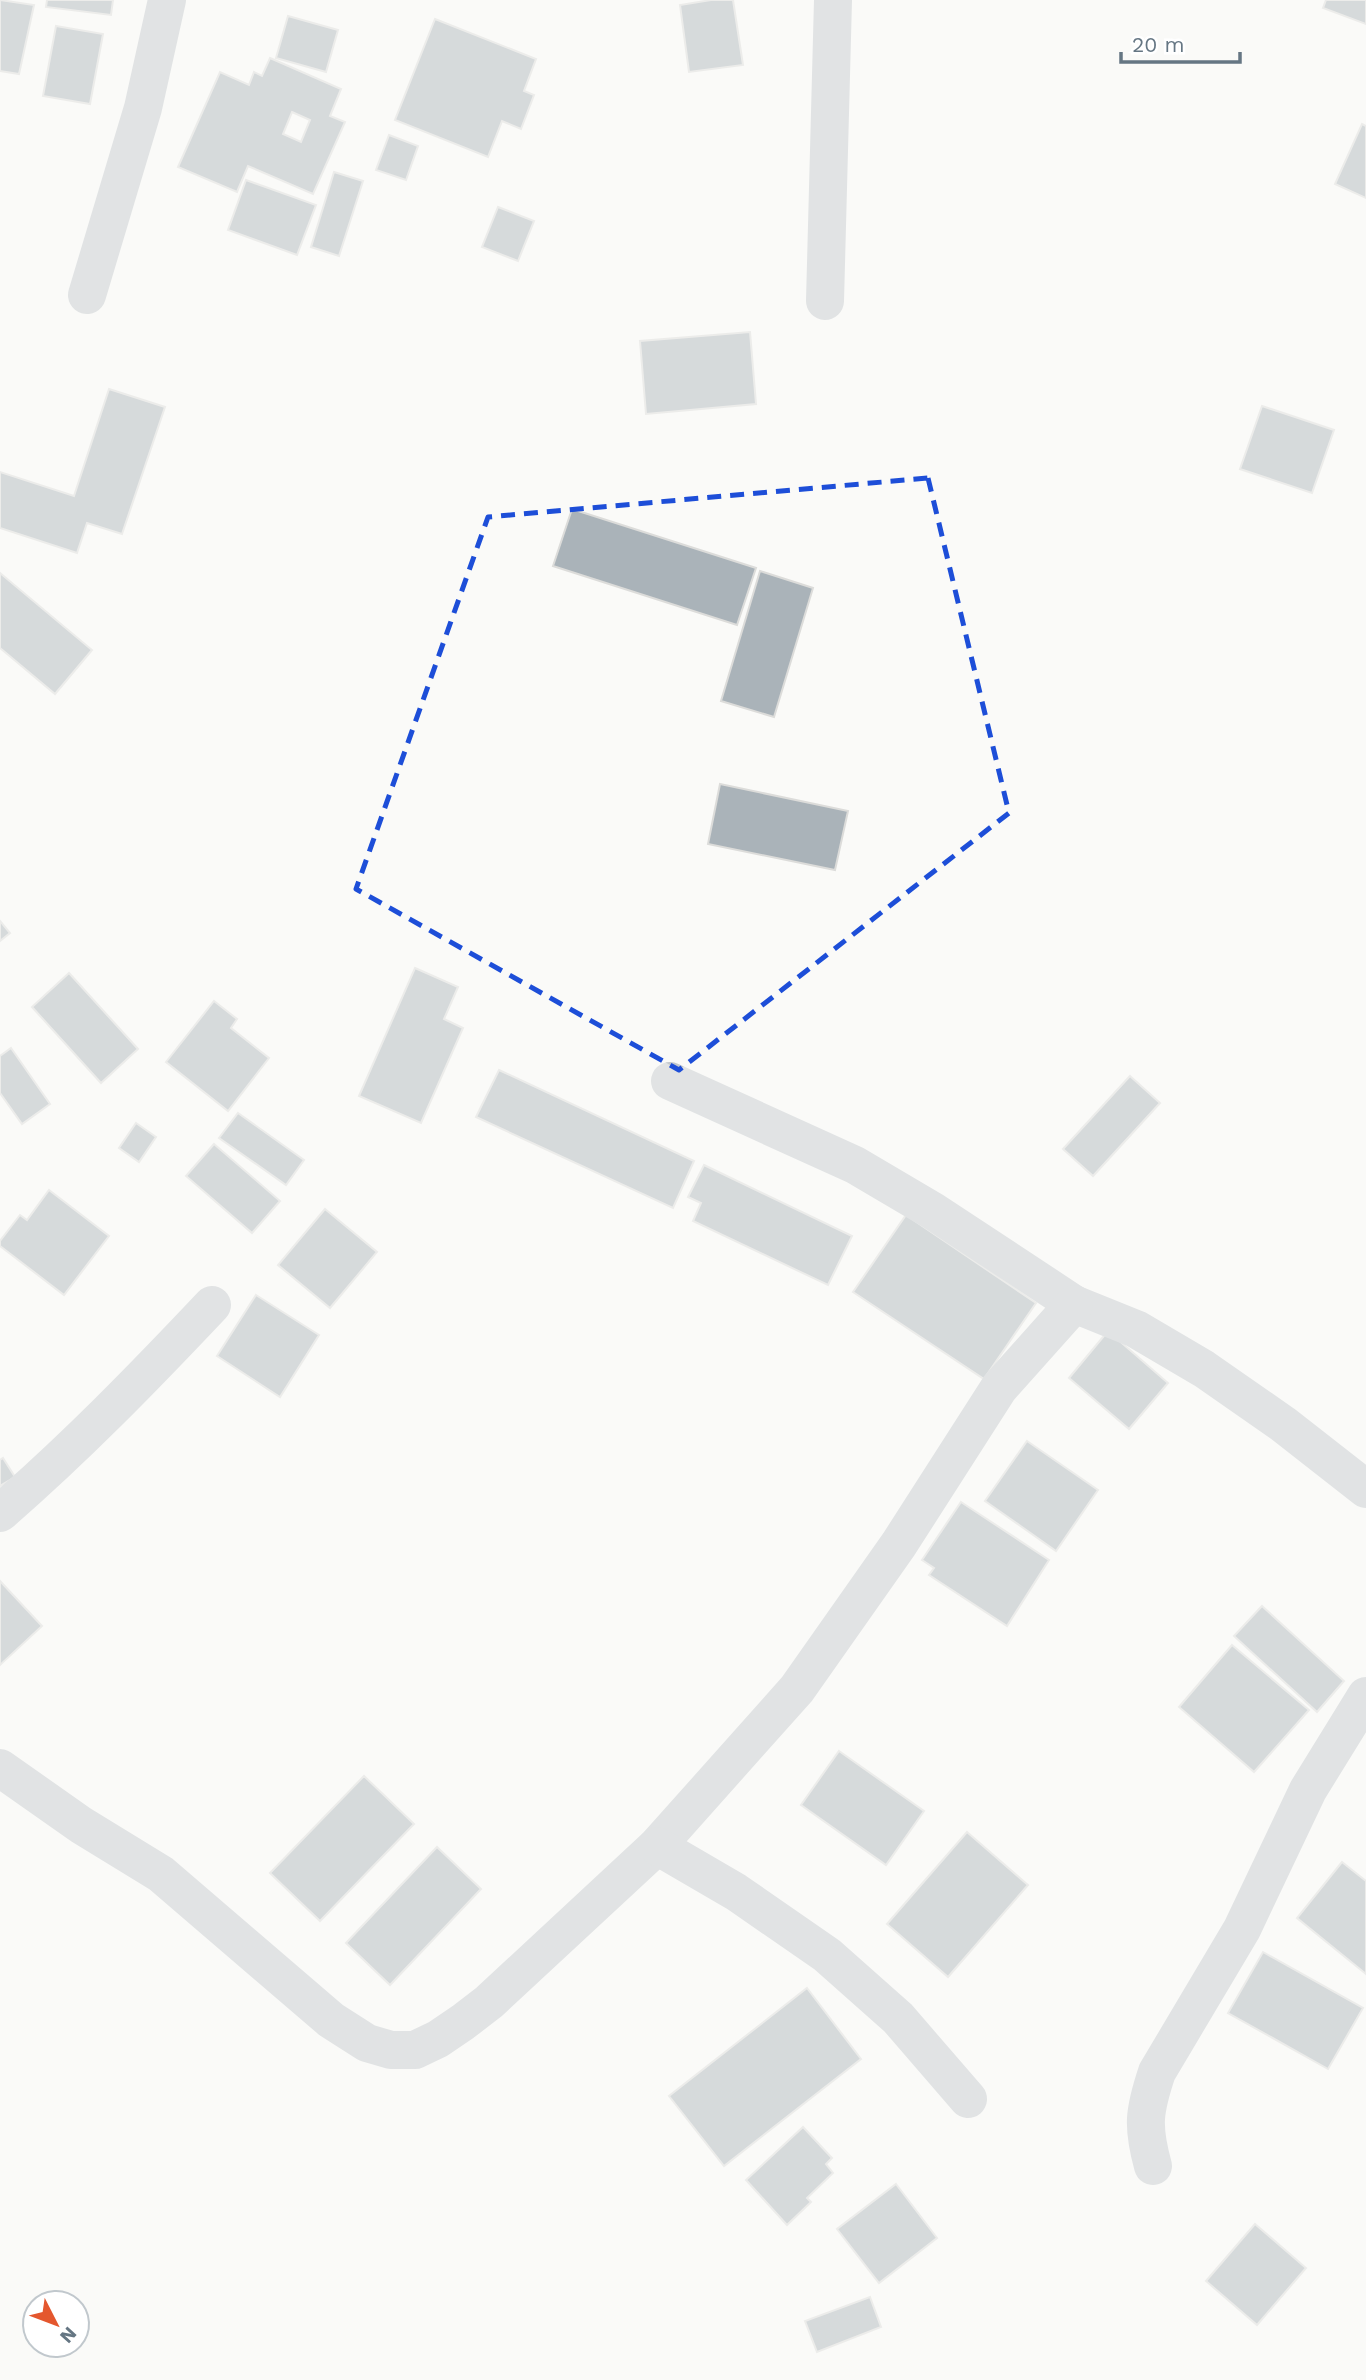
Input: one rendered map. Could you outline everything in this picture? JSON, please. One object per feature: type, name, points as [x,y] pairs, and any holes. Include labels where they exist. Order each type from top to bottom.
[{"type":"street","points":[[87,295],[144,108],[167,0]]},
{"type":"street","points":[[825,301],[834,0]]},
{"type":"street","points":[[670,1081],[855,1165],[933,1211],[1074,1304],[1136,1329],[1204,1369],[1283,1424],[1366,1489]]},
{"type":"street","points":[[0,1768],[81,1825],[161,1874],[331,2020],[367,2043],[391,2050],[415,2050],[438,2039],[489,2002],[657,1846],[797,1689],[899,1544],[999,1388],[1074,1304]]},
{"type":"street","points":[[0,1513],[125,1397],[212,1305]]},
{"type":"street","points":[[1153,2166],[1144,2125],[1157,2073],[1242,1929],[1308,1790],[1366,1696]]},
{"type":"street","points":[[657,1846],[736,1892],[827,1955],[898,2018],[968,2099]]},
{"type":"highlighted area","points":[[928,478],[1009,813],[679,1070],[356,889],[488,517]]},
{"type":"building","points":[[0,0],[34,5],[19,74],[0,71]]},
{"type":"building","points":[[47,0],[113,0],[111,15],[46,7]]},
{"type":"building","points":[[733,0],[743,65],[689,72],[680,5]]},
{"type":"building","points":[[1326,0],[1366,0],[1366,24],[1323,8]]},
{"type":"building","points":[[288,16],[338,30],[326,72],[276,58]]},
{"type":"building","points":[[435,19],[536,59],[524,91],[534,95],[521,129],[502,121],[488,157],[395,120]]},
{"type":"building","points":[[56,26],[103,34],[90,104],[43,96]]},
{"type":"building","points":[[270,58],[341,89],[330,116],[345,122],[313,194],[248,166],[237,192],[178,167],[220,72],[249,85],[254,72],[262,76]],"holes":[[[292,112],[310,120],[301,142],[283,134]]]},
{"type":"building","points":[[1362,124],[1366,126],[1366,198],[1335,184]]},
{"type":"building","points":[[389,135],[418,146],[406,180],[376,170]]},
{"type":"building","points":[[334,172],[363,181],[339,256],[311,247]]},
{"type":"building","points":[[246,180],[316,205],[297,255],[228,230]]},
{"type":"building","points":[[498,207],[534,221],[518,261],[482,247]]},
{"type":"building","points":[[750,332],[756,404],[646,414],[640,341]]},
{"type":"building","points":[[109,389],[165,407],[122,534],[87,523],[77,553],[0,528],[0,472],[74,496]]},
{"type":"building","points":[[1262,406],[1334,430],[1312,493],[1240,469]]},
{"type":"building","points":[[572,509],[756,568],[737,625],[553,566]]},
{"type":"building","points":[[760,571],[813,588],[774,717],[721,701]]},
{"type":"building","points":[[0,573],[92,650],[55,694],[0,648]]},
{"type":"building","points":[[720,784],[848,811],[835,870],[708,844]]},
{"type":"building","points":[[0,921],[10,933],[0,941]]},
{"type":"building","points":[[415,968],[458,987],[444,1019],[463,1028],[421,1123],[359,1096]]},
{"type":"building","points":[[69,973],[138,1049],[101,1083],[32,1007]]},
{"type":"building","points":[[214,1001],[237,1019],[231,1028],[269,1058],[228,1111],[166,1062]]},
{"type":"building","points":[[11,1048],[50,1104],[22,1124],[0,1093],[0,1056]]},
{"type":"building","points":[[499,1070],[694,1161],[673,1208],[476,1117]]},
{"type":"building","points":[[1130,1076],[1160,1103],[1093,1176],[1063,1149]]},
{"type":"building","points":[[238,1113],[304,1160],[286,1185],[219,1138]]},
{"type":"building","points":[[136,1123],[156,1137],[139,1162],[119,1148]]},
{"type":"building","points":[[214,1144],[280,1201],[252,1233],[186,1176]]},
{"type":"building","points":[[704,1165],[852,1236],[828,1285],[693,1221],[701,1203],[688,1197]]},
{"type":"building","points":[[49,1190],[109,1236],[64,1295],[0,1246],[0,1241],[20,1215],[27,1220]]},
{"type":"building","points":[[325,1209],[377,1252],[330,1308],[278,1265]]},
{"type":"building","points":[[906,1215],[1036,1303],[984,1379],[853,1292]]},
{"type":"building","points":[[256,1295],[319,1335],[280,1397],[217,1356]]},
{"type":"building","points":[[1108,1331],[1168,1383],[1129,1429],[1069,1378]]},
{"type":"building","points":[[1027,1441],[1098,1490],[1056,1551],[985,1501]]},
{"type":"building","points":[[3,1458],[15,1477],[0,1486],[0,1460]]},
{"type":"building","points":[[961,1502],[1049,1560],[1007,1626],[929,1575],[934,1568],[922,1560]]},
{"type":"building","points":[[0,1581],[42,1626],[0,1665]]},
{"type":"building","points":[[1262,1606],[1344,1681],[1317,1712],[1234,1636]]},
{"type":"building","points":[[1232,1645],[1309,1710],[1254,1772],[1179,1707]]},
{"type":"building","points":[[839,1751],[924,1811],[886,1865],[801,1805]]},
{"type":"building","points":[[364,1776],[414,1824],[320,1921],[270,1873]]},
{"type":"building","points":[[967,1832],[1028,1885],[948,1977],[887,1924]]},
{"type":"building","points":[[437,1847],[481,1889],[390,1985],[346,1943]]},
{"type":"building","points":[[1342,1862],[1366,1881],[1366,1974],[1297,1918]]},
{"type":"building","points":[[1263,1952],[1363,2008],[1328,2069],[1228,2013]]},
{"type":"building","points":[[807,1988],[861,2059],[724,2166],[669,2096]]},
{"type":"building","points":[[803,2127],[832,2158],[826,2164],[833,2173],[807,2198],[811,2202],[787,2225],[746,2180]]},
{"type":"building","points":[[896,2184],[937,2238],[879,2283],[837,2229]]},
{"type":"building","points":[[1255,2224],[1306,2268],[1257,2325],[1206,2281]]},
{"type":"building","points":[[870,2297],[881,2327],[817,2352],[805,2321]]}]
